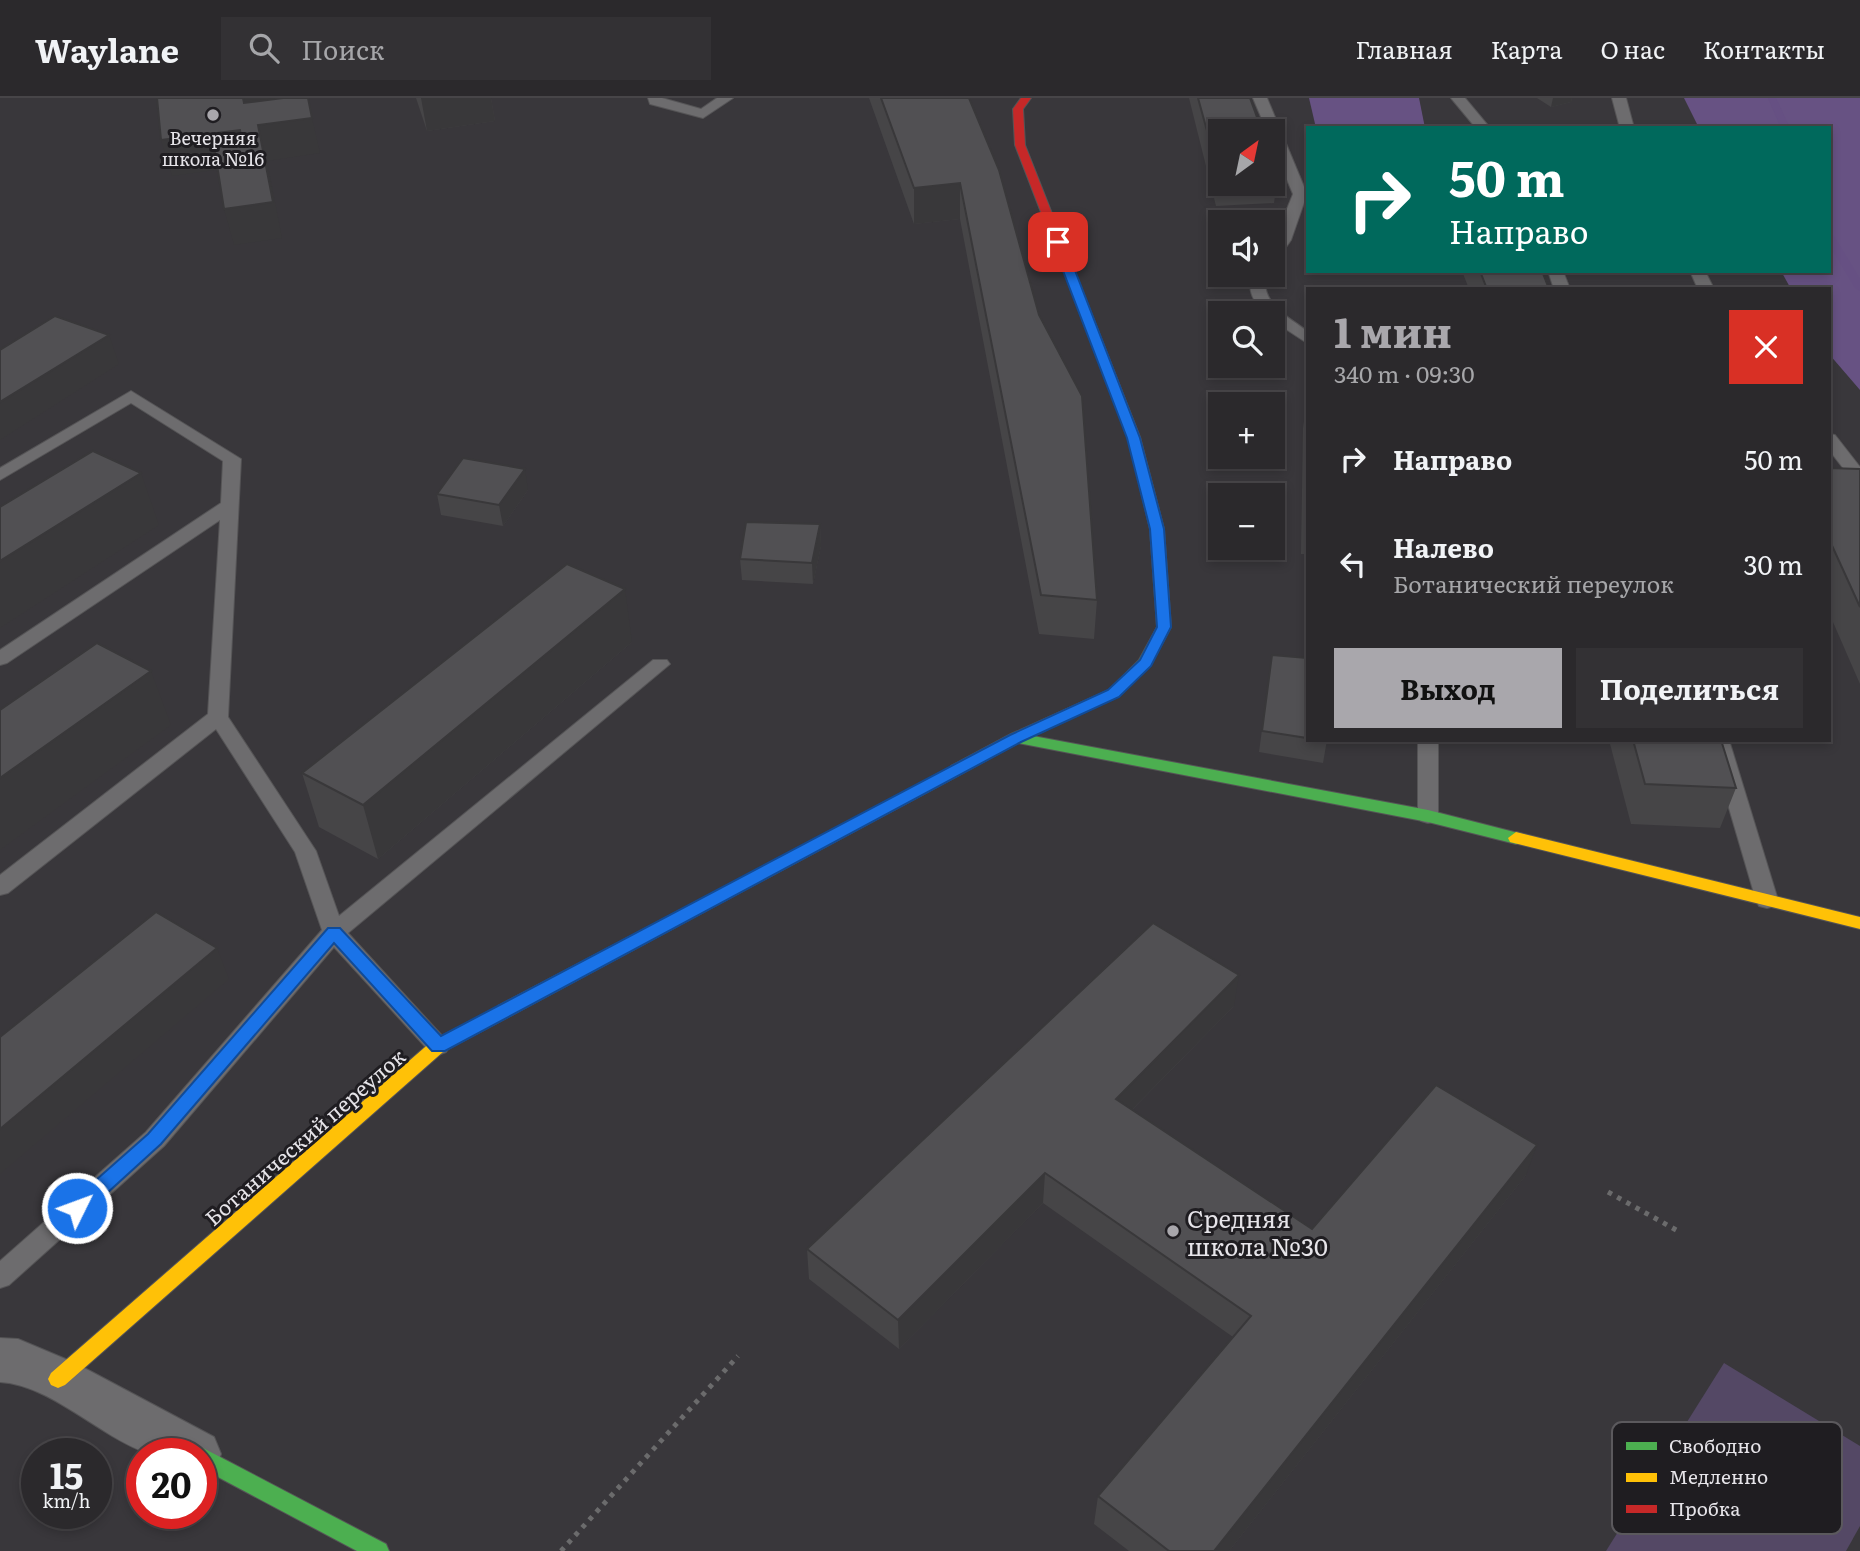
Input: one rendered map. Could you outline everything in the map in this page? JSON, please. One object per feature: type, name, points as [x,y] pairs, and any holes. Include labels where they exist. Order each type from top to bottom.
[{"type":"street","name":"Ботанический переулок","points":[[58,1379],[438,1046],[1016,738],[1114,694],[1146,663],[1164,627],[1157,529],[1134,438],[1020,145],[1020,101]]},
{"type":"street","points":[[1016,738],[1428,816],[1860,923]]},
{"type":"street","points":[[0,1360],[18,1361],[58,1379],[167,1438]]},
{"type":"street","points":[[217,1465],[378,1551]]},
{"type":"lane","points":[[655,98],[655,101],[704,114],[726,98]]},
{"type":"lane","points":[[1260,98],[1300,194],[1285,237]]},
{"type":"lane","points":[[1458,98],[1481,126]]},
{"type":"lane","points":[[1619,98],[1626,126]]},
{"type":"lane","points":[[1256,287],[1259,297],[1268,308],[1306,337]]},
{"type":"lane","points":[[0,475],[131,396],[232,459],[218,717],[305,851],[334,932],[438,1046]]},
{"type":"lane","points":[[1831,442],[1860,478]]},
{"type":"lane","points":[[0,659],[230,505]]},
{"type":"lane","points":[[0,1277],[155,1139],[334,932],[660,664]]},
{"type":"lane","points":[[0,887],[218,717]]},
{"type":"lane","points":[[1428,742],[1428,816]]},
{"type":"lane","points":[[1720,742],[1767,900]]},
{"type":"path","points":[[1608,1192],[1678,1231]]},
{"type":"path","points":[[561,1551],[738,1356]]},
{"type":"shaded area","points":[[1309,98],[1419,98],[1425,126],[1316,126]]},
{"type":"shaded area","points":[[1684,98],[1860,98],[1860,390],[1831,356],[1831,287],[1790,287],[1782,273],[1831,273],[1831,126],[1698,126]]},
{"type":"shaded area","points":[[1724,1363],[1821,1422],[1687,1422]]},
{"type":"shaded area","points":[[1842,1435],[1860,1446],[1860,1526],[1846,1551],[1606,1551],[1617,1534],[1842,1534]]},
{"type":"building","points":[[157,98],[243,98],[244,103],[308,98],[312,118],[258,125],[273,202],[224,209],[214,146],[242,142],[240,130],[161,140]]},
{"type":"building","points":[[881,98],[969,98],[999,170],[1039,315],[1082,396],[1097,600],[1041,595],[960,183],[914,188]]},
{"type":"building","points":[[1198,98],[1250,98],[1258,119],[1208,119],[1208,134]]},
{"type":"building","points":[[1481,273],[1543,273],[1548,287],[1486,287]]},
{"type":"building","points":[[55,316],[109,335],[0,402],[0,350]]},
{"type":"building","points":[[93,451],[141,473],[0,561],[0,507]]},
{"type":"building","points":[[463,458],[525,469],[499,505],[437,494]]},
{"type":"building","points":[[1831,468],[1860,469],[1860,607],[1831,543]]},
{"type":"building","points":[[746,522],[820,524],[812,563],[740,559]]},
{"type":"building","points":[[567,564],[625,589],[363,805],[302,773]]},
{"type":"building","points":[[97,643],[151,671],[0,778],[0,710]]},
{"type":"building","points":[[1272,655],[1306,658],[1306,738],[1262,731]]},
{"type":"building","points":[[1634,742],[1722,742],[1736,788],[1645,784]]},
{"type":"building","points":[[156,912],[217,948],[0,1129],[0,1037]]},
{"type":"building","name":"Средняя школа №30","points":[[1153,923],[1239,975],[1116,1099],[1312,1229],[1436,1085],[1537,1145],[1214,1551],[1169,1551],[1098,1496],[1251,1316],[1045,1173],[898,1320],[807,1249]]},
{"type":"waterway","points":[[1772,98],[1785,126]]},
{"type":"waterway","points":[[1831,239],[1860,288]]},
{"type":"traffic: fast","points":[[956,770],[1016,738],[1114,693],[1145,663],[1164,627],[1159,557]]},
{"type":"traffic: fast","points":[[1016,738],[1428,816],[1516,838]]},
{"type":"traffic: fast","points":[[217,1465],[378,1551]]},
{"type":"traffic: slow","points":[[1516,838],[1860,923]]},
{"type":"traffic: slow","points":[[58,1379],[438,1046],[504,1011]]},
{"type":"traffic: jam","points":[[1026,98],[1018,109],[1020,145],[1134,437],[1157,529],[1159,557]]},
{"type":"traffic: jam","points":[[504,1011],[956,770]]},
{"type":"place","name":"Вечерняя школа №16","points":[[213,115]]},
{"type":"place","name":"Средняя школа №30","points":[[1173,1231]]},
{"type":"route","points":[[77,1208],[155,1139],[334,932],[438,1046],[1016,738],[1114,694],[1146,663],[1164,627],[1157,529],[1134,438],[1058,242]]}]
